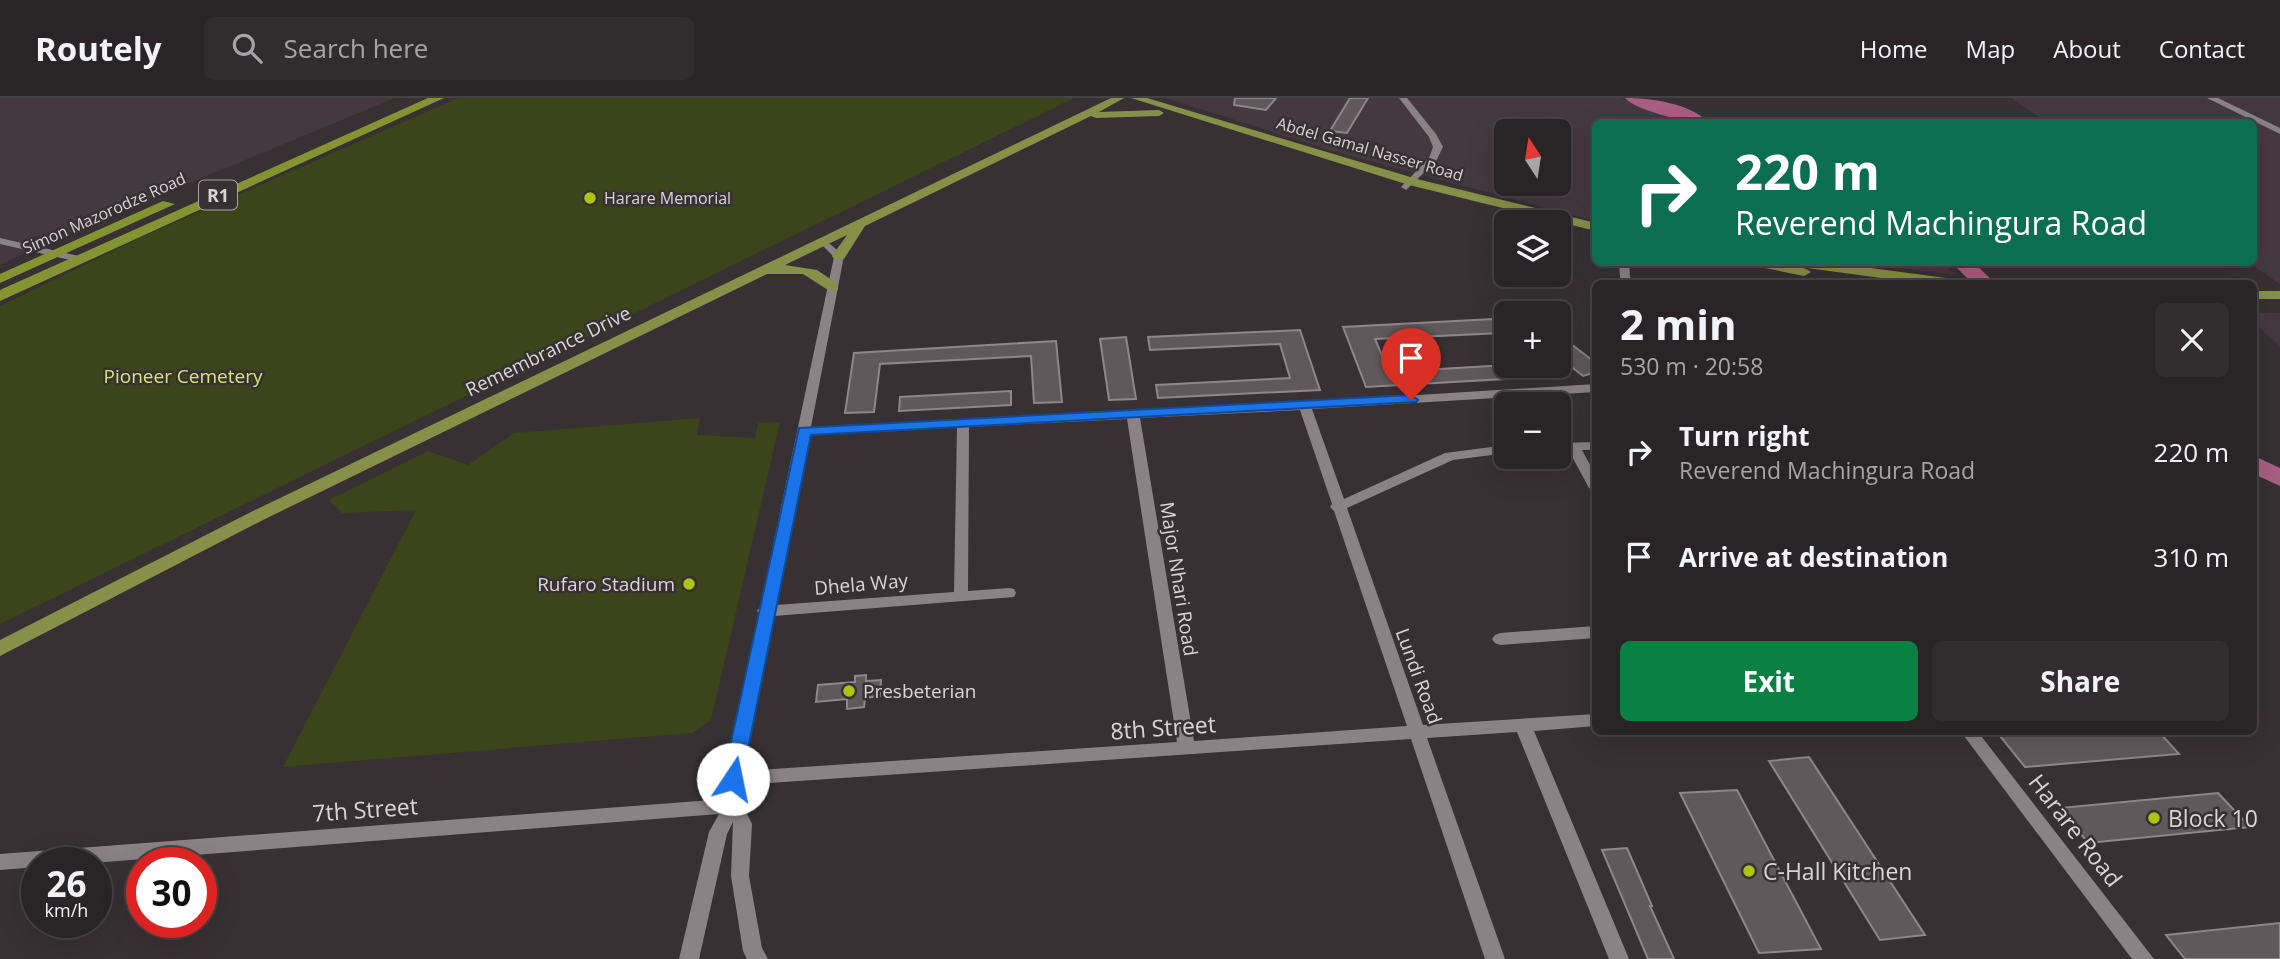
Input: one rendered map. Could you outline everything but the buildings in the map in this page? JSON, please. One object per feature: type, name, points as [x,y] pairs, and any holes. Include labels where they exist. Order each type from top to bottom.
[{"type":"highway","name":"Simon Mazorodze Road","points":[[0,279],[416,98]]},
{"type":"highway","name":"Simon Mazorodze Road","points":[[0,296],[438,98]]},
{"type":"main road","name":"Abdel Gamal Nasser Road","points":[[1118,98],[1497,210]]},
{"type":"main road","name":"Remembrance Drive","points":[[0,649],[257,516],[1118,98]]},
{"type":"main road","name":"Abdel Gamal Nasser Road","points":[[1136,98],[1409,184],[1592,226]]},
{"type":"main road","points":[[1084,116],[1142,111],[1169,114]]},
{"type":"main road","points":[[838,260],[861,223]]},
{"type":"main road","points":[[1571,230],[1592,234]]},
{"type":"main road","points":[[1769,266],[1861,280]]},
{"type":"main road","points":[[1823,266],[1930,280]]},
{"type":"main road","points":[[751,276],[778,270],[804,270],[821,275],[833,287]]},
{"type":"main road","points":[[2257,295],[2280,295]]},
{"type":"main road","points":[[2257,306],[2280,306]]},
{"type":"street","points":[[1403,98],[1433,136],[1438,147],[1433,159],[1409,184]]},
{"type":"street","points":[[2211,98],[2255,119]]},
{"type":"street","points":[[2257,120],[2280,131]]},
{"type":"street","points":[[0,241],[79,259]]},
{"type":"street","points":[[758,959],[753,951],[740,876],[743,824],[734,806],[733,779],[838,260],[818,244]]},
{"type":"street","points":[[804,431],[1305,406],[1592,388]]},
{"type":"street","name":"Lundi Road","points":[[1305,406],[1337,507],[1495,959]]},
{"type":"street","name":"Major Nhari Road","points":[[1133,415],[1187,749]]},
{"type":"street","points":[[961,595],[963,422]]},
{"type":"street","points":[[1592,446],[1574,447],[1592,481]]},
{"type":"street","points":[[1337,507],[1450,456],[1494,451]]},
{"type":"street","name":"Dhela Way","points":[[765,611],[1009,593]]},
{"type":"street","points":[[1500,639],[1592,632]]},
{"type":"street","name":"8th Street","points":[[733,779],[1592,720]]},
{"type":"street","points":[[1523,725],[1619,959]]},
{"type":"street","name":"Harare Road","points":[[1971,735],[2144,959]]},
{"type":"street","points":[[689,959],[718,832],[734,806]]},
{"type":"street","name":"7th Street","points":[[0,862],[734,806]]},
{"type":"shaded area","points":[[0,98],[395,98],[71,232],[0,265]]},
{"type":"shaded area","points":[[1166,98],[1621,98],[1677,119],[1592,119],[1592,220],[1571,214],[1571,210],[1555,210],[1502,196],[1572,196],[1572,119],[1494,119],[1494,194],[1332,151]]},
{"type":"shaded area","points":[[2011,98],[2280,98],[2280,284],[2253,266],[2257,266],[2257,119],[2042,119]]},
{"type":"shaded area","points":[[1883,266],[1944,266],[1957,275]]},
{"type":"shaded area","points":[[2257,313],[2280,313],[2280,346],[2257,326]]},
{"type":"green space","name":"Pioneer Cemetery","points":[[458,98],[1074,98],[0,624],[0,306],[144,236]]},
{"type":"green space","name":"Rufaro Stadium","points":[[700,418],[697,435],[755,438],[758,423],[780,422],[711,720],[692,733],[283,767],[416,510],[342,513],[329,500],[428,451],[468,465],[514,433]]},
{"type":"waterway","points":[[1633,98],[1643,105],[1667,108],[1693,119]]},
{"type":"waterway","points":[[1966,266],[1981,280]]},
{"type":"waterway","points":[[2257,466],[2280,478]]},
{"type":"place","name":"Harare Memorial","points":[[590,198]]},
{"type":"place","name":"Rufaro Stadium","points":[[689,584]]},
{"type":"place","name":"Presbeterian","points":[[849,691]]},
{"type":"place","name":"Block 10","points":[[2154,818]]},
{"type":"place","name":"C-Hall Kitchen","points":[[1749,871]]},
{"type":"route","points":[[733,779],[765,611],[804,431],[1411,400]]}]
